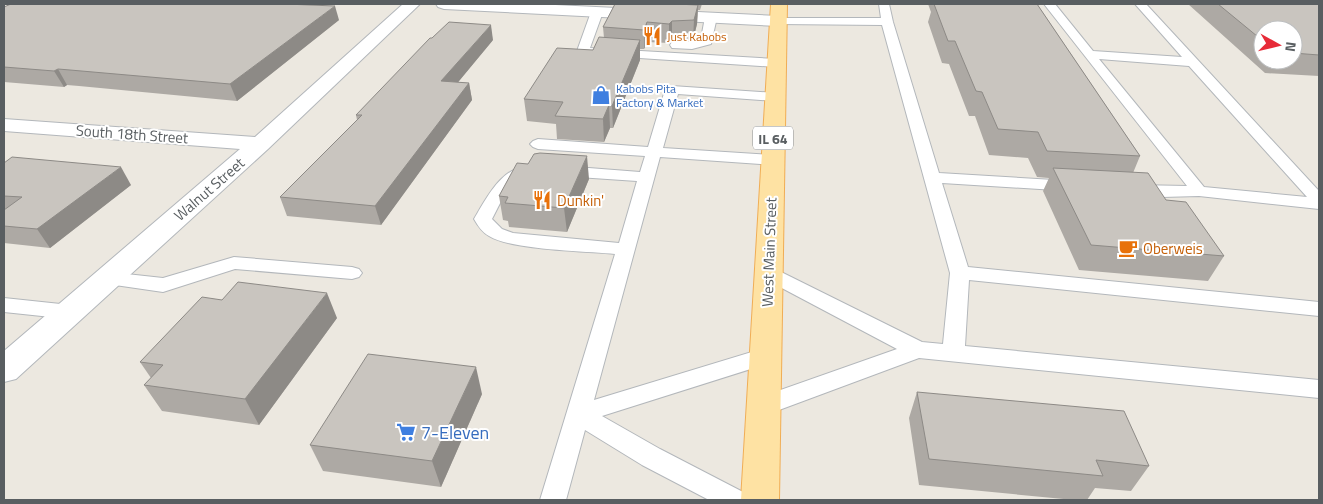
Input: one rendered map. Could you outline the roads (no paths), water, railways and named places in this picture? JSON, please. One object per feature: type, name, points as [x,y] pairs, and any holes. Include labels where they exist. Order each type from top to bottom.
[{"type":"main road","name":"West Main Street","points":[[760,500],[779,12]]},
{"type":"street","name":"Walnut Street","points":[[4,370],[260,144],[412,4]]},
{"type":"street","points":[[444,4],[595,18],[711,18],[779,12]]},
{"type":"street","name":"South 18th Street","points":[[4,125],[260,144]]},
{"type":"lane","points":[[884,4],[887,22],[960,273],[953,354]]},
{"type":"lane","points":[[1049,4],[1199,191]]},
{"type":"lane","points":[[1140,4],[1319,202]]},
{"type":"lane","points":[[779,12],[887,22]]},
{"type":"lane","points":[[595,18],[604,39],[776,63]]},
{"type":"lane","points":[[595,18],[583,51],[690,51],[707,41],[711,18]]},
{"type":"lane","points":[[1089,54],[1193,62]]},
{"type":"lane","points":[[553,500],[672,90],[775,96]]},
{"type":"lane","points":[[538,144],[773,160]]},
{"type":"lane","points":[[626,249],[499,236],[488,228],[483,219],[503,184],[515,176],[532,170],[543,169],[647,177]]},
{"type":"lane","points":[[932,177],[1086,187]]},
{"type":"lane","points":[[1114,189],[1162,192],[1199,191],[1319,202]]},
{"type":"lane","points":[[108,278],[163,285],[234,263],[352,273]]},
{"type":"lane","points":[[768,273],[918,350],[1319,390]]},
{"type":"lane","points":[[960,273],[1319,309]]},
{"type":"lane","points":[[4,305],[70,312]]},
{"type":"lane","points":[[763,406],[918,350]]},
{"type":"lane","points":[[578,414],[765,356]]},
{"type":"lane","points":[[578,414],[650,457],[734,500]]},
{"type":"place","name":"Just Kabobs","points":[[652,36]]},
{"type":"place","name":"Kabobs Pita Factory & Market","points":[[601,95]]},
{"type":"place","name":"Dunkin'","points":[[542,200]]},
{"type":"place","name":"Oberweis","points":[[1128,248]]},
{"type":"place","name":"7-Eleven","points":[[406,432]]}]
